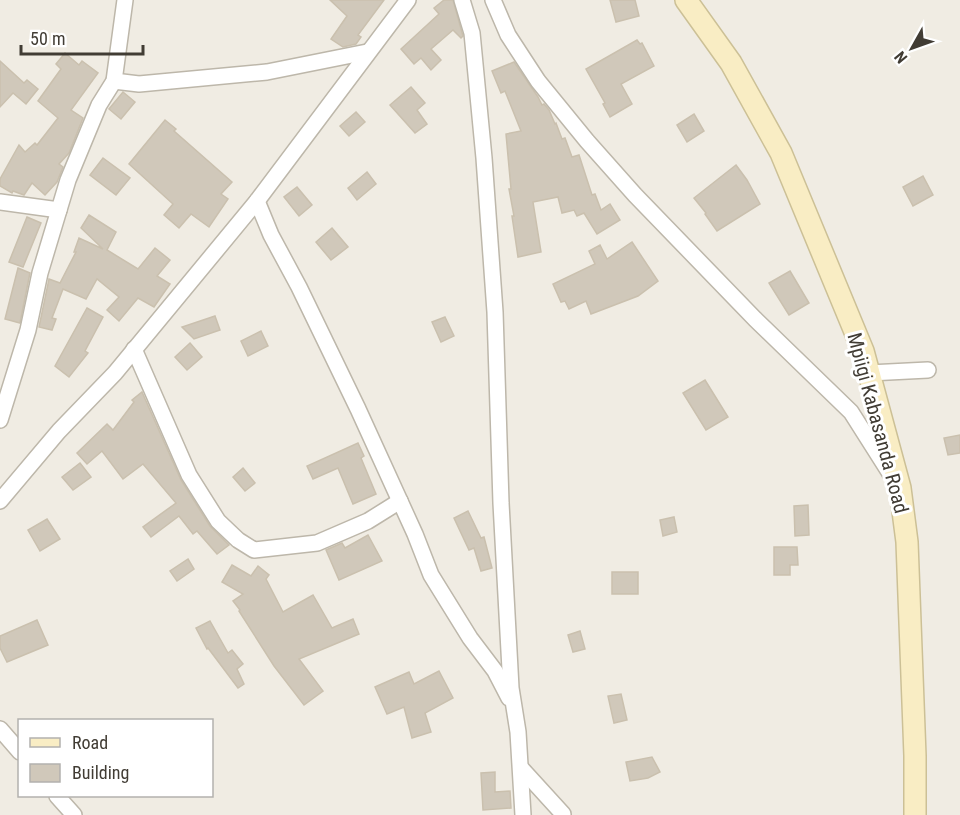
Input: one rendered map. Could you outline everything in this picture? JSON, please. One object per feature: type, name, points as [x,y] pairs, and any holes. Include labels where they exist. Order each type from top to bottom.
[{"type":"main road","name":"Mpiigi Kabasanda Road","points":[[686,0],[731,63],[781,153],[854,330],[869,373],[900,488],[907,542],[912,634],[915,815]]},
{"type":"street","points":[[0,420],[28,330],[40,273],[68,180],[99,105],[114,81],[125,0]]},
{"type":"street","points":[[0,501],[59,431],[115,373],[257,201],[408,0]]},
{"type":"street","points":[[462,0],[472,33],[478,86],[494,288],[501,503],[513,706],[518,732],[523,815]]},
{"type":"street","points":[[493,0],[508,35],[538,81],[587,141],[635,195],[755,319],[851,412],[900,488]]},
{"type":"street","points":[[114,81],[139,84],[267,72],[367,52]]},
{"type":"street","points":[[257,201],[271,235],[358,409],[431,575],[470,638],[495,671],[513,706]]},
{"type":"street","points":[[0,202],[59,210]]},
{"type":"street","points":[[134,349],[189,475],[218,521],[238,540],[254,550],[317,543],[368,521],[400,501]]},
{"type":"street","points":[[869,373],[928,370]]},
{"type":"street","points":[[0,729],[18,750]]},
{"type":"street","points":[[521,768],[563,814]]},
{"type":"street","points":[[59,797],[74,815]]},
{"type":"building","points":[[330,0],[384,0],[358,35],[361,37],[356,44],[343,47],[331,39],[347,16]]},
{"type":"building","points":[[444,0],[453,0],[463,36],[461,38],[453,30],[431,49],[441,60],[431,70],[421,58],[414,64],[401,49],[439,14],[434,8]]},
{"type":"building","points":[[610,0],[635,0],[639,16],[616,22]]},
{"type":"building","points":[[637,40],[640,44],[642,43],[654,66],[621,84],[632,104],[610,117],[586,69]]},
{"type":"building","points":[[65,53],[79,65],[82,61],[98,73],[71,110],[83,118],[69,153],[59,164],[63,167],[57,182],[45,195],[32,183],[24,195],[13,191],[12,193],[0,186],[0,179],[19,145],[25,152],[35,143],[37,145],[58,118],[38,101],[61,69],[56,64]]},
{"type":"building","points":[[0,61],[24,83],[27,80],[38,89],[26,104],[13,93],[0,107]]},
{"type":"building","points":[[514,62],[542,105],[544,104],[549,110],[562,139],[565,138],[572,157],[579,155],[592,195],[595,194],[601,210],[610,204],[620,220],[597,234],[584,213],[577,216],[574,210],[562,213],[558,197],[533,202],[541,252],[518,257],[509,189],[511,189],[506,134],[521,131],[505,91],[501,93],[492,71]]},
{"type":"building","points":[[411,87],[425,103],[417,110],[427,124],[415,133],[390,105]]},
{"type":"building","points":[[123,92],[135,102],[121,119],[109,109]]},
{"type":"building","points":[[356,112],[365,122],[349,136],[340,126]]},
{"type":"building","points":[[694,114],[704,131],[687,142],[677,125]]},
{"type":"building","points":[[165,120],[176,129],[174,131],[232,182],[221,194],[228,199],[209,227],[191,214],[179,228],[164,215],[173,204],[129,164]]},
{"type":"building","points":[[103,158],[130,178],[116,195],[90,175]]},
{"type":"building","points":[[736,165],[760,204],[717,231],[694,198]]},
{"type":"building","points":[[367,172],[376,184],[357,200],[348,188]]},
{"type":"building","points":[[923,176],[933,195],[913,206],[903,187]]},
{"type":"building","points":[[297,187],[312,205],[299,216],[284,197]]},
{"type":"building","points":[[89,215],[116,232],[107,250],[138,269],[155,248],[170,260],[157,276],[170,284],[154,307],[138,298],[119,321],[107,310],[119,297],[97,279],[86,299],[63,289],[52,318],[56,319],[52,330],[39,327],[49,279],[60,283],[76,252],[74,252],[79,238],[103,249],[81,228]]},
{"type":"building","points":[[27,217],[41,223],[23,267],[9,262]]},
{"type":"building","points":[[332,228],[348,247],[331,260],[316,242]]},
{"type":"building","points":[[632,242],[658,281],[638,296],[591,314],[586,301],[569,309],[565,301],[561,302],[553,284],[595,264],[589,251],[600,245],[607,259]]},
{"type":"building","points":[[18,268],[30,273],[20,323],[5,319]]},
{"type":"building","points":[[790,271],[809,303],[789,315],[769,283]]},
{"type":"building","points":[[87,308],[103,317],[85,351],[88,353],[69,377],[55,366]]},
{"type":"building","points":[[215,316],[220,330],[194,339],[182,327]]},
{"type":"building","points":[[445,317],[454,336],[441,342],[432,322]]},
{"type":"building","points":[[261,331],[268,346],[248,356],[241,341]]},
{"type":"building","points":[[190,343],[202,357],[187,370],[175,357]]},
{"type":"building","points":[[705,380],[728,417],[706,430],[683,393]]},
{"type":"building","points":[[142,392],[181,480],[210,526],[229,545],[217,554],[197,531],[193,534],[179,516],[151,537],[143,527],[176,503],[143,464],[123,479],[102,451],[87,464],[77,453],[107,424],[113,430],[134,402],[132,400]]},
{"type":"building","points":[[960,435],[960,453],[948,455],[944,438]]},
{"type":"building","points":[[358,443],[364,456],[361,458],[376,494],[353,504],[338,468],[313,479],[307,466]]},
{"type":"building","points":[[80,463],[91,477],[73,490],[62,477]]},
{"type":"building","points":[[243,468],[255,483],[245,491],[233,477]]},
{"type":"building","points":[[808,505],[809,535],[795,536],[794,506]]},
{"type":"building","points":[[468,511],[481,538],[484,537],[492,568],[481,571],[474,548],[469,550],[454,518]]},
{"type":"building","points":[[674,517],[677,532],[663,536],[660,520]]},
{"type":"building","points":[[47,519],[60,539],[40,551],[28,530]]},
{"type":"building","points":[[368,535],[382,561],[339,580],[326,550],[342,543],[345,548]]},
{"type":"building","points":[[774,547],[797,547],[798,565],[790,565],[790,575],[774,575]]},
{"type":"building","points":[[188,559],[194,569],[177,581],[170,571]]},
{"type":"building","points":[[232,565],[251,576],[258,566],[269,575],[266,579],[283,612],[313,595],[332,628],[353,619],[359,634],[299,659],[323,691],[304,705],[274,666],[233,601],[243,594],[222,582]]},
{"type":"building","points":[[612,572],[638,572],[638,594],[612,594]]},
{"type":"building","points":[[37,620],[48,645],[7,662],[0,648],[0,636]]},
{"type":"building","points":[[210,621],[228,653],[232,650],[243,664],[237,669],[244,684],[238,688],[207,649],[196,628]]},
{"type":"building","points":[[580,631],[585,649],[573,652],[568,635]]},
{"type":"building","points":[[439,671],[453,698],[425,713],[431,732],[412,738],[404,707],[387,714],[375,687],[409,672],[414,684]]},
{"type":"building","points":[[621,694],[627,720],[614,723],[608,696]]},
{"type":"building","points":[[652,757],[660,772],[648,778],[630,781],[626,762]]},
{"type":"building","points":[[495,772],[495,792],[510,791],[511,808],[483,810],[481,773]]}]
